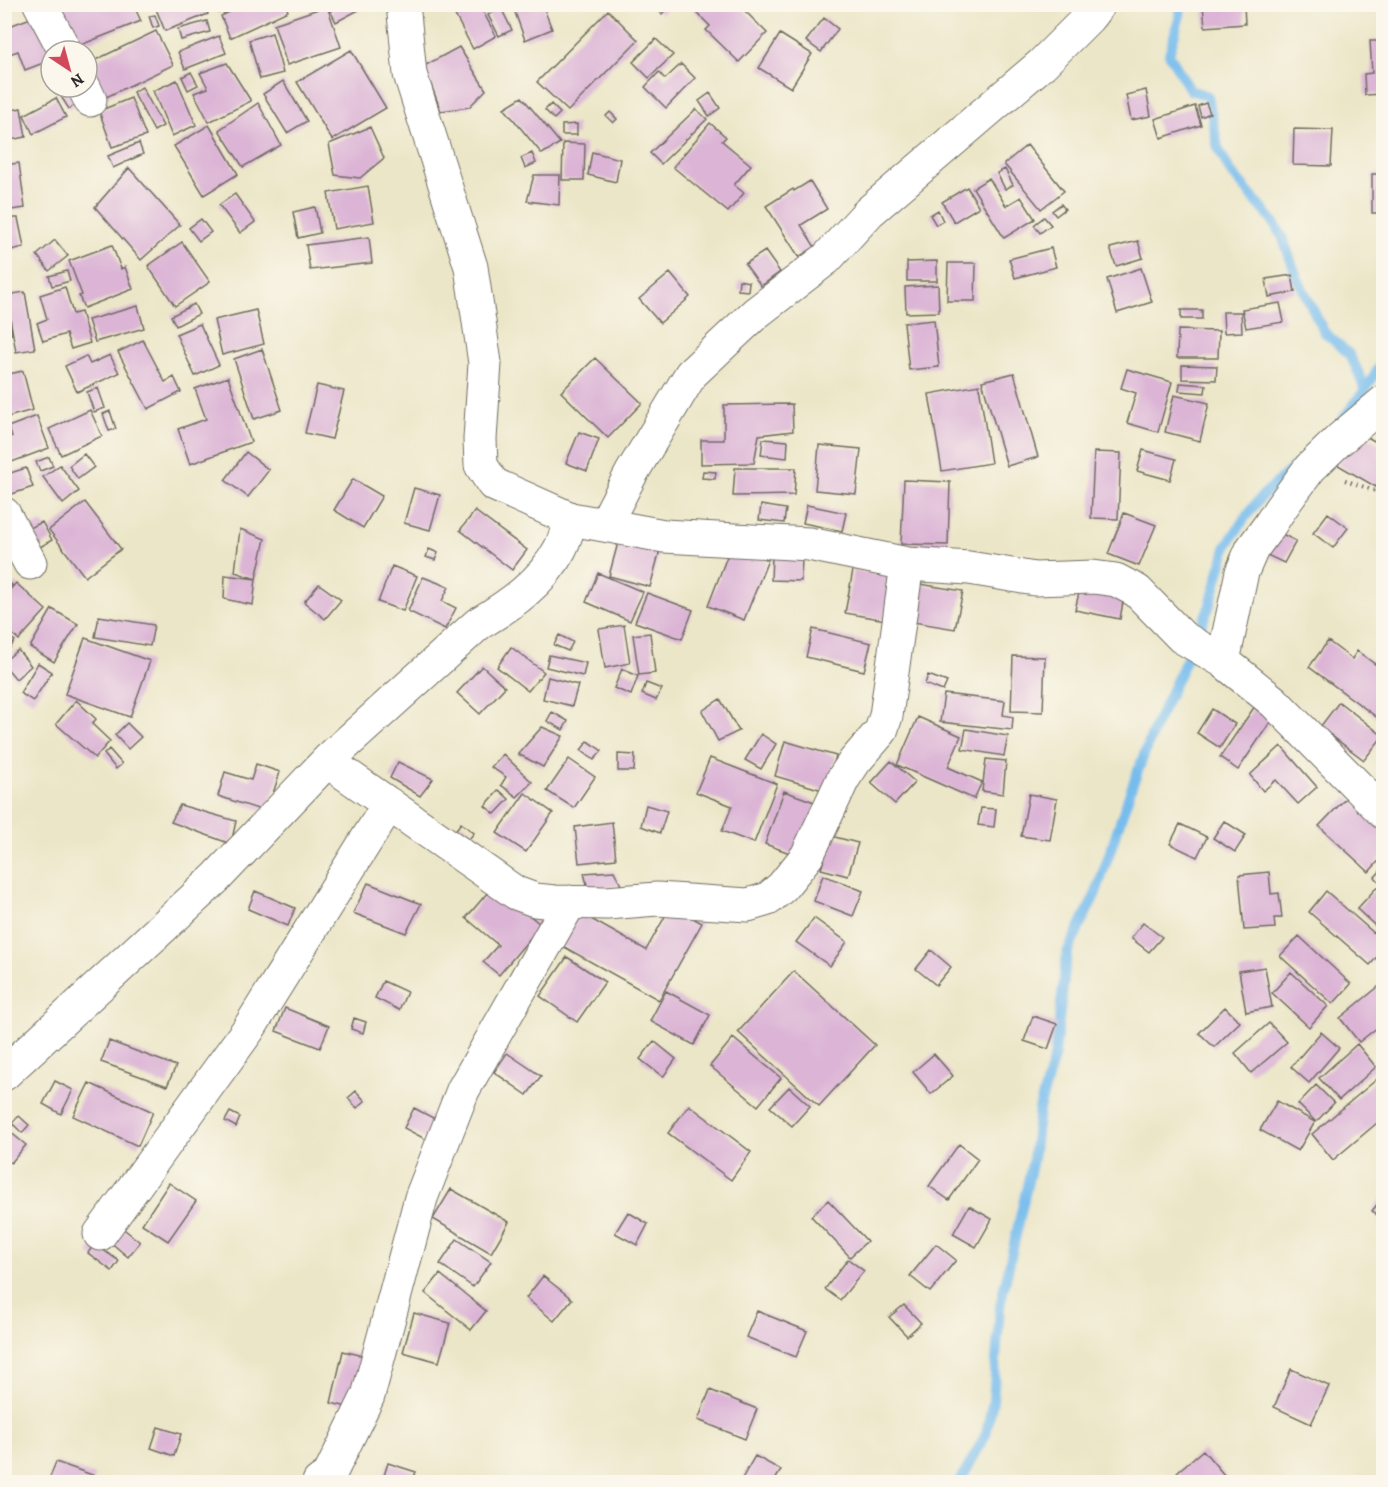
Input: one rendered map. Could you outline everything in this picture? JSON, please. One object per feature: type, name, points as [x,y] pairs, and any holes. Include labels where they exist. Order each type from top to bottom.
[{"type":"street","points":[[40,4],[59,39]]},
{"type":"street","points":[[403,4],[410,74],[471,267],[485,363],[480,439],[482,465],[493,484],[572,519],[664,536],[809,544],[907,564],[969,568],[1035,579],[1093,577],[1116,580],[1137,591],[1204,650],[1274,702],[1383,813]]},
{"type":"street","points":[[605,524],[631,474],[691,374],[756,313],[826,259],[869,212],[1042,64],[1099,4]]},
{"type":"street","points":[[1204,650],[1252,549],[1280,509],[1310,468],[1383,402]]},
{"type":"street","points":[[4,514],[30,563]]},
{"type":"street","points":[[4,1074],[216,878],[328,760],[478,624],[504,609],[539,579],[561,549],[572,519]]},
{"type":"street","points":[[328,760],[516,893],[535,900],[607,903],[657,899],[748,905],[768,899],[782,887],[807,856],[843,779],[881,731],[886,716],[907,564]]},
{"type":"street","points":[[100,1234],[248,1030],[389,804]]},
{"type":"street","points":[[319,1482],[330,1474],[368,1396],[421,1198],[463,1090],[570,902]]},
{"type":"building","points":[[72,4],[133,4],[141,21],[96,39],[64,39],[53,13]]},
{"type":"building","points":[[154,4],[204,4],[208,14],[165,31]]},
{"type":"building","points":[[215,4],[236,4],[219,13]]},
{"type":"building","points":[[246,4],[285,4],[288,11],[230,38],[221,16]]},
{"type":"building","points":[[327,4],[370,4],[336,22]]},
{"type":"building","points":[[479,4],[496,36],[473,49],[455,15]]},
{"type":"building","points":[[512,4],[556,4],[544,9],[552,29],[525,40]]},
{"type":"building","points":[[651,4],[671,4],[662,14]]},
{"type":"building","points":[[688,4],[738,4],[767,33],[739,62],[706,30],[710,26]]},
{"type":"building","points":[[1203,5],[1244,5],[1245,24],[1205,27]]},
{"type":"building","points":[[327,6],[341,47],[287,65],[274,24]]},
{"type":"building","points":[[501,8],[512,30],[499,36],[488,15]]},
{"type":"building","points":[[608,10],[638,40],[568,111],[537,82]]},
{"type":"building","points":[[155,15],[159,26],[153,28],[149,16]]},
{"type":"building","points":[[36,16],[45,39],[39,39],[39,65],[25,70],[18,51],[4,56],[4,28]]},
{"type":"building","points":[[824,18],[838,29],[821,52],[806,41]]},
{"type":"building","points":[[207,21],[210,32],[181,40],[178,29]]},
{"type":"building","points":[[156,31],[173,65],[100,100],[99,58]]},
{"type":"building","points":[[272,33],[283,73],[260,79],[249,40]]},
{"type":"building","points":[[780,34],[812,54],[791,88],[759,68]]},
{"type":"building","points":[[219,36],[226,53],[185,69],[178,52]]},
{"type":"building","points":[[656,39],[673,55],[649,78],[633,62]]},
{"type":"building","points":[[1370,41],[1383,41],[1383,94],[1365,95],[1364,74],[1372,73]]},
{"type":"building","points":[[459,47],[486,90],[469,107],[441,111],[424,66]]},
{"type":"building","points":[[351,50],[386,108],[332,140],[297,82]]},
{"type":"building","points":[[227,63],[251,101],[209,122],[194,93],[208,88],[200,73]]},
{"type":"building","points":[[681,64],[695,78],[666,108],[645,87],[659,72],[665,79]]},
{"type":"building","points":[[191,72],[198,85],[188,90],[182,77]]},
{"type":"building","points":[[177,80],[196,125],[172,136],[153,91]]},
{"type":"building","points":[[283,81],[307,121],[287,133],[263,94]]},
{"type":"building","points":[[142,87],[163,126],[154,131],[133,92]]},
{"type":"building","points":[[1146,90],[1151,116],[1131,120],[1126,95]]},
{"type":"building","points":[[710,93],[720,108],[709,116],[699,101]]},
{"type":"building","points":[[522,97],[560,143],[542,154],[504,108]]},
{"type":"building","points":[[131,98],[146,136],[112,147],[99,111]]},
{"type":"building","points":[[57,99],[66,117],[33,134],[24,115]]},
{"type":"building","points":[[63,99],[80,99],[81,101],[69,109]]},
{"type":"building","points":[[258,103],[281,145],[243,167],[219,130]]},
{"type":"building","points":[[1206,103],[1210,113],[1201,117],[1198,106]]},
{"type":"building","points":[[551,104],[560,113],[554,119],[545,110]]},
{"type":"building","points":[[1195,106],[1201,125],[1161,138],[1155,119]]},
{"type":"building","points":[[21,108],[26,137],[4,141],[4,112]]},
{"type":"building","points":[[696,109],[707,119],[661,164],[650,153]]},
{"type":"building","points":[[610,112],[617,119],[613,123],[606,116]]},
{"type":"building","points":[[710,123],[726,137],[722,141],[751,165],[734,185],[744,193],[728,212],[673,167]]},
{"type":"building","points":[[577,124],[577,135],[562,135],[562,125]]},
{"type":"building","points":[[209,125],[238,174],[204,195],[174,146]]},
{"type":"building","points":[[370,127],[384,158],[360,178],[335,175],[329,144]]},
{"type":"building","points":[[1294,129],[1333,130],[1331,166],[1293,165]]},
{"type":"building","points":[[139,143],[143,154],[113,168],[108,156]]},
{"type":"building","points":[[563,143],[585,144],[584,180],[562,180]]},
{"type":"building","points":[[1027,145],[1064,191],[1041,209],[1004,164]]},
{"type":"building","points":[[592,152],[620,159],[616,182],[588,175]]},
{"type":"building","points":[[532,153],[536,163],[525,168],[521,158]]},
{"type":"building","points":[[19,163],[25,208],[4,211],[4,165]]},
{"type":"building","points":[[129,168],[180,225],[141,260],[95,207]]},
{"type":"building","points":[[1005,169],[1013,185],[1005,189],[997,173]]},
{"type":"building","points":[[1372,174],[1383,174],[1383,213],[1372,213]]},
{"type":"building","points":[[534,175],[560,175],[559,205],[527,201]]},
{"type":"building","points":[[989,178],[1006,206],[1021,197],[1035,219],[1004,238],[973,188]]},
{"type":"building","points":[[810,181],[827,209],[801,225],[815,247],[799,257],[766,206]]},
{"type":"building","points":[[368,186],[374,222],[334,229],[328,193]]},
{"type":"building","points":[[967,187],[979,207],[954,222],[942,202]]},
{"type":"building","points":[[235,194],[255,222],[240,233],[219,205]]},
{"type":"building","points":[[1061,204],[1065,209],[1056,216],[1052,211]]},
{"type":"building","points":[[315,207],[320,233],[298,238],[293,212]]},
{"type":"building","points":[[938,210],[943,221],[936,225],[930,215]]},
{"type":"building","points":[[1044,217],[1051,225],[1040,233],[1034,225]]},
{"type":"building","points":[[4,218],[18,218],[24,247],[7,251],[4,242]]},
{"type":"building","points":[[201,219],[211,232],[199,241],[189,228]]},
{"type":"building","points":[[369,237],[372,263],[310,270],[306,245]]},
{"type":"building","points":[[55,240],[68,256],[49,271],[37,255]]},
{"type":"building","points":[[1138,241],[1143,258],[1116,266],[1110,248]]},
{"type":"building","points":[[182,242],[210,282],[175,306],[148,266]]},
{"type":"building","points":[[112,245],[121,269],[125,267],[133,289],[84,308],[79,296],[82,295],[69,261]]},
{"type":"building","points":[[1051,248],[1056,267],[1015,278],[1009,259]]},
{"type":"building","points":[[765,251],[780,272],[761,286],[745,264]]},
{"type":"building","points":[[937,261],[937,281],[907,281],[907,262]]},
{"type":"building","points":[[948,263],[976,263],[975,301],[947,301]]},
{"type":"building","points":[[1141,268],[1152,302],[1117,313],[1107,279]]},
{"type":"building","points":[[67,271],[70,281],[52,286],[49,276]]},
{"type":"building","points":[[670,273],[690,297],[660,323],[639,299]]},
{"type":"building","points":[[1292,275],[1295,292],[1269,297],[1266,279]]},
{"type":"building","points":[[739,280],[749,282],[748,291],[738,290]]},
{"type":"building","points":[[938,285],[939,312],[906,313],[905,287]]},
{"type":"building","points":[[65,287],[73,314],[81,312],[90,343],[71,349],[66,334],[43,341],[37,323],[47,319],[40,295]]},
{"type":"building","points":[[25,292],[35,349],[16,352],[6,295]]},
{"type":"building","points":[[1280,303],[1284,322],[1246,328],[1242,309]]},
{"type":"building","points":[[194,304],[199,314],[176,326],[171,316]]},
{"type":"building","points":[[138,306],[144,328],[95,342],[88,320]]},
{"type":"building","points":[[4,308],[12,334],[4,336]]},
{"type":"building","points":[[256,310],[264,344],[222,355],[214,320]]},
{"type":"building","points":[[1181,310],[1202,310],[1202,319],[1181,319]]},
{"type":"building","points":[[1223,312],[1241,312],[1242,332],[1224,333]]},
{"type":"building","points":[[934,320],[939,367],[909,370],[904,323]]},
{"type":"building","points":[[200,324],[219,365],[195,376],[176,334]]},
{"type":"building","points":[[1178,330],[1219,331],[1218,358],[1177,358]]},
{"type":"building","points":[[143,340],[165,382],[174,377],[181,392],[148,409],[118,352]]},
{"type":"building","points":[[262,349],[282,410],[254,419],[234,359]]},
{"type":"building","points":[[110,355],[119,373],[77,392],[65,366],[86,356],[90,364]]},
{"type":"building","points":[[595,358],[642,403],[608,438],[561,392]]},
{"type":"building","points":[[1182,365],[1217,366],[1216,380],[1182,379]]},
{"type":"building","points":[[1127,369],[1172,382],[1158,432],[1127,423],[1136,393],[1121,388]]},
{"type":"building","points":[[23,371],[33,410],[4,418],[4,375]]},
{"type":"building","points":[[1014,373],[1038,457],[1007,466],[982,381]]},
{"type":"building","points":[[228,377],[251,442],[190,464],[178,429],[206,419],[195,389]]},
{"type":"building","points":[[1180,383],[1206,385],[1205,393],[1179,391]]},
{"type":"building","points":[[317,385],[344,391],[332,439],[305,433]]},
{"type":"building","points":[[979,385],[991,463],[942,471],[929,394]]},
{"type":"building","points":[[98,388],[105,408],[94,412],[87,392]]},
{"type":"building","points":[[1174,395],[1209,403],[1200,441],[1165,432]]},
{"type":"building","points":[[792,404],[793,431],[759,435],[754,463],[701,464],[701,440],[724,440],[724,405]]},
{"type":"building","points":[[90,410],[102,436],[61,455],[49,429]]},
{"type":"building","points":[[110,411],[116,429],[109,431],[103,414]]},
{"type":"building","points":[[37,416],[49,448],[4,465],[4,439],[12,436],[8,427]]},
{"type":"building","points":[[1357,431],[1383,446],[1383,475],[1376,487],[1338,465]]},
{"type":"building","points":[[579,432],[599,439],[587,471],[566,463]]},
{"type":"building","points":[[763,439],[788,441],[787,458],[761,455]]},
{"type":"building","points":[[819,445],[861,449],[856,494],[815,490]]},
{"type":"building","points":[[1143,450],[1176,459],[1170,480],[1137,471]]},
{"type":"building","points":[[246,452],[269,470],[248,497],[225,480]]},
{"type":"building","points":[[1094,452],[1121,453],[1118,519],[1091,518]]},
{"type":"building","points":[[84,454],[94,467],[78,479],[69,466]]},
{"type":"building","points":[[49,457],[53,466],[40,471],[36,462]]},
{"type":"building","points":[[60,465],[79,491],[63,504],[43,477]]},
{"type":"building","points":[[26,468],[33,487],[9,495],[4,475]]},
{"type":"building","points":[[735,468],[796,468],[794,495],[733,496]]},
{"type":"building","points":[[703,471],[716,472],[715,479],[702,478]]},
{"type":"building","points":[[353,479],[382,496],[363,528],[334,510]]},
{"type":"building","points":[[904,480],[950,482],[948,545],[901,544]]},
{"type":"building","points":[[414,488],[440,495],[430,530],[404,523]]},
{"type":"building","points":[[85,502],[121,549],[85,577],[49,530]]},
{"type":"building","points":[[761,505],[786,509],[784,523],[759,520]]},
{"type":"building","points":[[807,505],[846,513],[842,531],[803,523]]},
{"type":"building","points":[[475,511],[527,550],[512,570],[460,530]]},
{"type":"building","points":[[1124,513],[1156,525],[1139,566],[1108,554]]},
{"type":"building","points":[[1328,513],[1348,528],[1333,548],[1313,533]]},
{"type":"building","points":[[42,522],[52,540],[35,550],[24,531]]},
{"type":"building","points":[[240,529],[265,539],[256,579],[235,572]]},
{"type":"building","points":[[1272,529],[1296,541],[1284,563],[1261,552]]},
{"type":"building","points":[[619,539],[660,550],[650,587],[609,576]]},
{"type":"building","points":[[731,546],[768,560],[744,620],[708,606]]},
{"type":"building","points":[[429,549],[438,553],[435,560],[426,557]]},
{"type":"building","points":[[772,556],[802,558],[801,581],[771,580]]},
{"type":"building","points":[[392,566],[417,576],[403,611],[378,602]]},
{"type":"building","points":[[853,570],[893,577],[885,620],[845,613]]},
{"type":"building","points":[[598,573],[643,592],[630,621],[586,602]]},
{"type":"building","points":[[225,575],[256,579],[253,605],[224,599]]},
{"type":"building","points":[[423,577],[449,587],[442,601],[456,608],[445,629],[408,611]]},
{"type":"building","points":[[4,579],[12,585],[4,592]]},
{"type":"building","points":[[16,583],[46,610],[19,640],[4,626],[4,596]]},
{"type":"building","points":[[319,584],[341,600],[325,619],[304,602]]},
{"type":"building","points":[[920,584],[963,591],[955,629],[913,622]]},
{"type":"building","points":[[1080,588],[1124,596],[1120,619],[1075,610]]},
{"type":"building","points":[[647,593],[693,610],[682,639],[635,622]]},
{"type":"building","points":[[52,609],[78,624],[54,662],[30,647]]},
{"type":"building","points":[[99,616],[154,625],[150,646],[95,637]]},
{"type":"building","points":[[624,625],[630,663],[605,668],[599,629]]},
{"type":"building","points":[[813,629],[871,643],[864,671],[806,657]]},
{"type":"building","points":[[4,633],[15,641],[7,652],[4,650]]},
{"type":"building","points":[[650,633],[655,673],[639,675],[633,635]]},
{"type":"building","points":[[559,635],[573,642],[568,651],[554,645]]},
{"type":"building","points":[[85,638],[150,661],[130,717],[65,694]]},
{"type":"building","points":[[1328,641],[1352,659],[1357,651],[1383,670],[1378,676],[1383,680],[1382,721],[1309,667]]},
{"type":"building","points":[[511,647],[544,672],[528,691],[497,667]]},
{"type":"building","points":[[18,650],[31,666],[16,679],[4,665],[4,661]]},
{"type":"building","points":[[549,655],[586,663],[583,676],[546,667]]},
{"type":"building","points":[[1013,656],[1045,657],[1043,712],[1011,711]]},
{"type":"building","points":[[38,663],[52,672],[33,701],[20,693]]},
{"type":"building","points":[[482,666],[505,687],[480,714],[457,693]]},
{"type":"building","points":[[622,669],[638,676],[631,695],[614,688]]},
{"type":"building","points":[[928,675],[947,682],[943,691],[925,684]]},
{"type":"building","points":[[548,677],[578,685],[572,706],[543,699]]},
{"type":"building","points":[[646,683],[662,689],[656,700],[642,694]]},
{"type":"building","points":[[944,694],[1005,701],[1003,715],[1013,717],[1012,730],[940,722]]},
{"type":"building","points":[[720,699],[739,731],[718,741],[702,711]]},
{"type":"building","points":[[76,700],[96,719],[92,724],[110,741],[95,758],[56,724]]},
{"type":"building","points":[[1339,702],[1383,736],[1364,760],[1320,727]]},
{"type":"building","points":[[1255,706],[1273,718],[1238,770],[1220,757]]},
{"type":"building","points":[[1212,709],[1235,724],[1220,748],[1197,733]]},
{"type":"building","points":[[552,712],[568,721],[563,730],[547,721]]},
{"type":"building","points":[[918,717],[961,736],[948,767],[982,782],[974,799],[897,765]]},
{"type":"building","points":[[127,723],[141,737],[128,749],[115,735]]},
{"type":"building","points":[[542,727],[563,736],[543,767],[518,754]]},
{"type":"building","points":[[966,729],[1008,736],[1004,756],[962,749]]},
{"type":"building","points":[[761,734],[776,744],[761,769],[745,760]]},
{"type":"building","points":[[588,741],[602,751],[594,760],[581,750]]},
{"type":"building","points":[[785,741],[836,756],[826,791],[775,776]]},
{"type":"building","points":[[1281,746],[1317,787],[1298,804],[1276,780],[1263,791],[1250,775]]},
{"type":"building","points":[[109,749],[122,764],[116,769],[104,754]]},
{"type":"building","points":[[503,754],[532,782],[517,797],[501,785],[506,777],[491,767]]},
{"type":"building","points":[[618,754],[635,755],[634,771],[618,771]]},
{"type":"building","points":[[710,758],[777,784],[754,843],[722,831],[732,806],[696,792]]},
{"type":"building","points":[[569,759],[595,777],[574,808],[547,791]]},
{"type":"building","points":[[986,759],[1006,761],[1003,794],[982,791]]},
{"type":"building","points":[[891,761],[915,782],[895,804],[871,783]]},
{"type":"building","points":[[398,762],[433,779],[420,796],[390,778]]},
{"type":"building","points":[[256,764],[280,772],[267,812],[218,796],[225,772],[251,780]]},
{"type":"building","points":[[499,790],[509,799],[495,814],[485,806]]},
{"type":"building","points":[[784,791],[817,803],[798,856],[765,844]]},
{"type":"building","points":[[525,793],[553,813],[526,852],[497,833]]},
{"type":"building","points":[[1029,794],[1057,799],[1050,840],[1021,836]]},
{"type":"building","points":[[1348,796],[1383,829],[1383,856],[1369,872],[1319,826]]},
{"type":"building","points":[[180,805],[236,821],[231,844],[171,822]]},
{"type":"building","points":[[646,805],[667,811],[660,833],[641,826]]},
{"type":"building","points":[[981,808],[996,809],[994,827],[978,825]]},
{"type":"building","points":[[1224,821],[1246,835],[1235,852],[1213,838]]},
{"type":"building","points":[[612,822],[616,859],[579,863],[575,827]]},
{"type":"building","points":[[461,823],[474,833],[466,843],[453,833]]},
{"type":"building","points":[[1180,824],[1207,837],[1197,857],[1170,844]]},
{"type":"building","points":[[831,836],[858,843],[848,876],[821,869]]},
{"type":"building","points":[[1383,868],[1383,886],[1375,877]]},
{"type":"building","points":[[614,871],[621,885],[589,892],[584,873]]},
{"type":"building","points":[[1269,872],[1271,894],[1279,893],[1282,918],[1274,918],[1275,928],[1244,930],[1239,875]]},
{"type":"building","points":[[823,875],[863,891],[853,916],[814,901]]},
{"type":"building","points":[[368,883],[421,904],[406,933],[353,913]]},
{"type":"building","points":[[494,885],[541,925],[499,975],[483,962],[498,945],[466,918]]},
{"type":"building","points":[[1377,887],[1383,893],[1383,933],[1357,909]]},
{"type":"building","points":[[255,891],[295,908],[288,926],[248,909]]},
{"type":"building","points":[[1326,891],[1383,941],[1383,950],[1370,965],[1309,912]]},
{"type":"building","points":[[671,906],[702,923],[659,1000],[557,943],[575,910],[646,950]]},
{"type":"building","points":[[814,918],[847,942],[830,966],[796,942]]},
{"type":"building","points":[[1143,923],[1162,937],[1149,952],[1131,938]]},
{"type":"building","points":[[1299,936],[1351,984],[1333,1004],[1280,956]]},
{"type":"building","points":[[931,950],[951,967],[936,985],[916,969]]},
{"type":"building","points":[[567,957],[605,982],[577,1022],[540,996]]},
{"type":"building","points":[[1265,967],[1272,1007],[1246,1012],[1239,971]]},
{"type":"building","points":[[794,971],[875,1045],[819,1106],[738,1032]]},
{"type":"building","points":[[1291,972],[1328,1006],[1309,1027],[1272,993]]},
{"type":"building","points":[[383,981],[407,992],[399,1010],[375,998]]},
{"type":"building","points":[[1383,983],[1383,1023],[1359,1042],[1340,1018]]},
{"type":"building","points":[[666,991],[710,1015],[694,1045],[650,1021]]},
{"type":"building","points":[[1225,1007],[1240,1022],[1214,1047],[1199,1033]]},
{"type":"building","points":[[285,1008],[329,1026],[320,1048],[276,1031]]},
{"type":"building","points":[[1033,1016],[1057,1024],[1048,1049],[1024,1041]]},
{"type":"building","points":[[354,1018],[366,1022],[363,1033],[351,1029]]},
{"type":"building","points":[[1269,1023],[1287,1042],[1251,1073],[1235,1053]]},
{"type":"building","points":[[1321,1032],[1339,1048],[1309,1083],[1291,1067]]},
{"type":"building","points":[[733,1038],[781,1078],[758,1106],[710,1066]]},
{"type":"building","points":[[109,1041],[176,1066],[167,1086],[101,1062]]},
{"type":"building","points":[[654,1041],[676,1059],[663,1077],[640,1059]]},
{"type":"building","points":[[1357,1044],[1376,1067],[1339,1100],[1319,1078]]},
{"type":"building","points":[[507,1053],[541,1076],[527,1095],[494,1072]]},
{"type":"building","points":[[934,1054],[953,1076],[931,1094],[913,1072]]},
{"type":"building","points":[[1383,1074],[1383,1118],[1333,1160],[1312,1134]]},
{"type":"building","points":[[55,1081],[73,1090],[61,1114],[43,1104]]},
{"type":"building","points":[[89,1083],[153,1112],[138,1146],[73,1116]]},
{"type":"building","points":[[1316,1085],[1334,1103],[1316,1122],[1298,1104]]},
{"type":"building","points":[[789,1087],[810,1106],[792,1126],[770,1107]]},
{"type":"building","points":[[356,1091],[365,1101],[357,1108],[348,1098]]},
{"type":"building","points":[[1277,1101],[1315,1122],[1298,1151],[1260,1130]]},
{"type":"building","points":[[689,1105],[751,1152],[731,1180],[668,1133]]},
{"type":"building","points":[[414,1108],[437,1120],[427,1140],[404,1128]]},
{"type":"building","points":[[230,1112],[240,1117],[236,1127],[225,1121]]},
{"type":"building","points":[[19,1116],[29,1125],[22,1133],[12,1123]]},
{"type":"building","points":[[4,1127],[26,1145],[11,1163],[4,1158]]},
{"type":"building","points":[[959,1144],[978,1159],[949,1200],[929,1186]]},
{"type":"building","points":[[169,1183],[196,1201],[168,1241],[142,1224]]},
{"type":"building","points":[[451,1189],[509,1222],[491,1253],[433,1219]]},
{"type":"building","points":[[1383,1197],[1383,1220],[1372,1211]]},
{"type":"building","points":[[828,1200],[867,1241],[850,1257],[811,1216]]},
{"type":"building","points":[[969,1206],[992,1219],[976,1247],[953,1234]]},
{"type":"building","points":[[628,1212],[648,1224],[637,1245],[615,1233]]},
{"type":"building","points":[[120,1226],[140,1242],[128,1257],[109,1241]]},
{"type":"building","points":[[457,1239],[491,1262],[473,1287],[440,1264]]},
{"type":"building","points":[[94,1244],[119,1261],[112,1271],[88,1253]]},
{"type":"building","points":[[936,1244],[956,1260],[930,1292],[910,1276]]},
{"type":"building","points":[[848,1259],[864,1271],[840,1300],[825,1289]]},
{"type":"building","points":[[440,1274],[486,1311],[471,1330],[425,1293]]},
{"type":"building","points":[[543,1276],[572,1299],[554,1321],[526,1298]]},
{"type":"building","points":[[904,1305],[921,1323],[907,1336],[889,1317]]},
{"type":"building","points":[[757,1311],[807,1331],[796,1357],[746,1337]]},
{"type":"building","points":[[414,1313],[450,1323],[439,1362],[403,1352]]},
{"type":"building","points":[[343,1351],[368,1357],[356,1409],[331,1403]]},
{"type":"building","points":[[1291,1369],[1329,1386],[1311,1424],[1274,1407]]},
{"type":"building","points":[[710,1390],[757,1409],[745,1439],[698,1420]]},
{"type":"building","points":[[158,1427],[181,1434],[174,1456],[151,1448]]},
{"type":"building","points":[[1203,1450],[1230,1482],[1186,1482],[1177,1472]]},
{"type":"building","points":[[755,1456],[781,1470],[774,1482],[740,1482]]},
{"type":"building","points":[[56,1462],[95,1476],[92,1482],[48,1482]]},
{"type":"building","points":[[388,1463],[416,1472],[412,1482],[382,1482]]},
{"type":"building","points":[[1164,1476],[1173,1482],[1158,1482]]},
{"type":"waterway","points":[[1181,4],[1169,54],[1190,90],[1208,96],[1218,148],[1230,171],[1272,220],[1282,236],[1297,277],[1324,332],[1348,353],[1365,390]]},
{"type":"waterway","points":[[1341,421],[1365,390],[1384,359]]},
{"type":"waterway","points":[[960,1482],[986,1434],[993,1400],[1000,1306],[1033,1159],[1039,1109],[1055,1054],[1067,953],[1096,893],[1132,786],[1156,724],[1210,605],[1227,545],[1261,497],[1294,467]]}]
